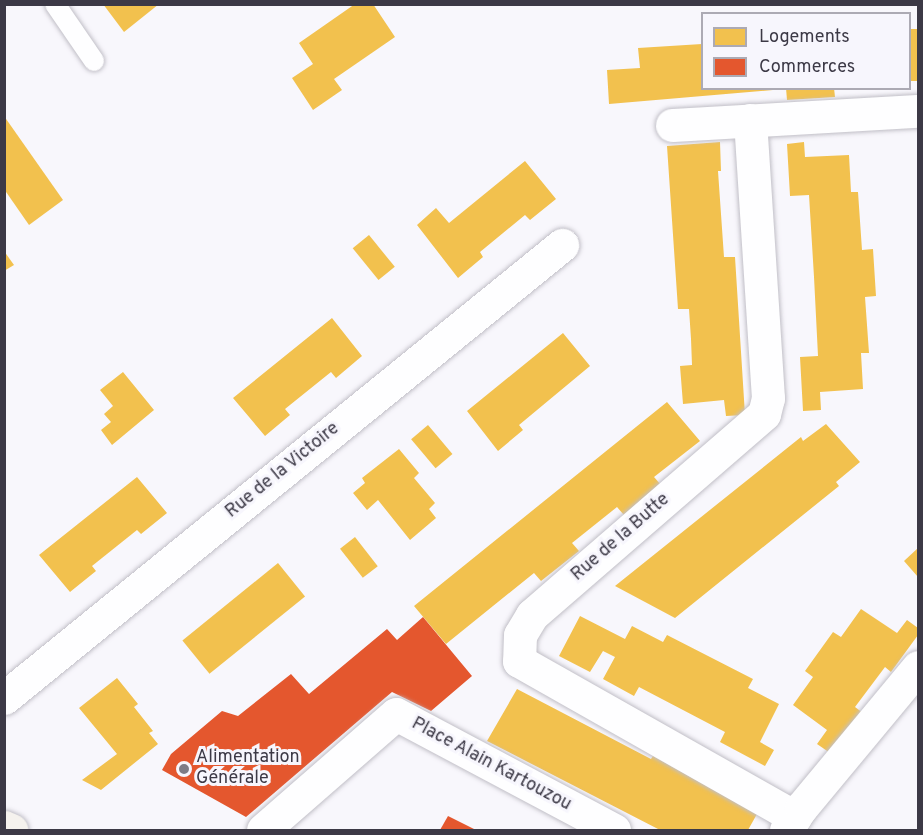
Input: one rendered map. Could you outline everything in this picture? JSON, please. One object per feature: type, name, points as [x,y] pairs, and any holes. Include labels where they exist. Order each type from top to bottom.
[{"type":"main road","points":[[4,827],[11,831]]},
{"type":"street","points":[[672,124],[918,111]]},
{"type":"street","name":"Rue de la Butte","points":[[750,120],[768,398],[764,414],[532,615],[520,635],[519,661],[790,824],[918,667]]},
{"type":"street","name":"Rue de la Victoire","points":[[4,698],[562,245]]},
{"type":"street","name":"Place Alain Kartouzou","points":[[263,831],[396,714],[614,831]]},
{"type":"lane","points":[[56,4],[94,61]]},
{"type":"building: Logements","points":[[103,4],[159,4],[124,32]]},
{"type":"building: Logements","points":[[355,4],[373,4],[395,37],[334,79],[342,90],[313,110],[292,78],[313,64],[299,43]]},
{"type":"building: Logements","points":[[911,29],[918,29],[918,81],[911,81]]},
{"type":"building: Logements","points":[[701,44],[701,90],[773,90],[609,104],[607,70],[640,68],[638,48]]},
{"type":"building: Logements","points":[[786,90],[834,90],[835,97],[787,100]]},
{"type":"building: Logements","points":[[4,116],[63,200],[29,225],[4,189]]},
{"type":"building: Logements","points":[[720,142],[721,171],[718,171],[724,257],[735,257],[745,415],[726,416],[724,400],[683,404],[680,366],[692,365],[691,339],[689,309],[678,309],[667,146]]},
{"type":"building: Logements","points":[[804,142],[805,157],[849,155],[851,192],[858,192],[862,250],[873,249],[876,296],[865,297],[869,353],[861,353],[863,389],[820,392],[821,410],[803,411],[800,357],[818,356],[814,277],[809,195],[790,196],[787,144]]},
{"type":"building: Logements","points":[[525,161],[556,199],[530,220],[525,215],[480,252],[483,257],[458,278],[417,225],[436,208],[449,223]]},
{"type":"building: Logements","points":[[369,235],[395,267],[378,280],[353,248]]},
{"type":"building: Logements","points":[[4,251],[14,265],[4,271]]},
{"type":"building: Logements","points":[[332,318],[362,356],[336,378],[331,372],[285,409],[290,415],[265,436],[233,398]]},
{"type":"building: Logements","points":[[563,333],[590,366],[519,425],[523,430],[498,451],[467,411]]},
{"type":"building: Logements","points":[[123,372],[154,410],[112,445],[101,430],[111,422],[104,414],[113,406],[100,390]]},
{"type":"building: Logements","points":[[667,402],[700,441],[654,477],[661,485],[624,515],[617,507],[572,543],[579,551],[541,581],[534,573],[446,644],[414,606]]},
{"type":"building: Logements","points":[[826,424],[860,462],[836,482],[839,486],[675,618],[615,586],[801,437],[803,441]]},
{"type":"building: Logements","points":[[428,425],[452,454],[436,468],[411,439]]},
{"type":"building: Logements","points":[[399,449],[419,473],[414,478],[435,503],[429,509],[436,518],[410,540],[378,500],[367,510],[353,493],[365,483],[362,478]]},
{"type":"building: Logements","points":[[137,477],[167,513],[141,534],[137,530],[92,566],[96,571],[70,592],[39,555]]},
{"type":"building: Logements","points":[[355,537],[378,566],[363,578],[340,549]]},
{"type":"building: Logements","points":[[918,548],[918,577],[904,561]]},
{"type":"building: Logements","points":[[278,563],[305,596],[209,674],[182,640]]},
{"type":"building: Logements","points":[[861,609],[897,633],[907,620],[918,628],[918,635],[891,672],[885,667],[855,707],[863,713],[833,755],[817,744],[827,730],[793,705],[813,677],[805,671],[833,632],[841,637]]},
{"type":"building: Logements","points":[[580,616],[625,639],[632,626],[663,642],[667,635],[753,679],[748,688],[779,704],[760,742],[774,750],[765,766],[720,742],[725,732],[639,687],[634,696],[603,679],[615,657],[603,651],[590,672],[559,656]]},
{"type":"building: Logements","points":[[117,678],[138,704],[134,707],[153,731],[149,733],[158,744],[101,790],[82,780],[117,754],[79,708]]},
{"type":"building: Logements","points":[[517,689],[651,759],[653,756],[757,814],[748,830],[660,830],[487,741]]},
{"type":"building: Commerces","points":[[423,617],[472,676],[431,711],[392,692],[246,817],[162,770],[171,754],[222,711],[238,716],[291,674],[309,694],[387,629],[397,640]]},
{"type":"building: Commerces","points":[[448,816],[476,830],[440,830]]},
{"type":"place","name":"Alimentation Générale","points":[[184,769]]}]
